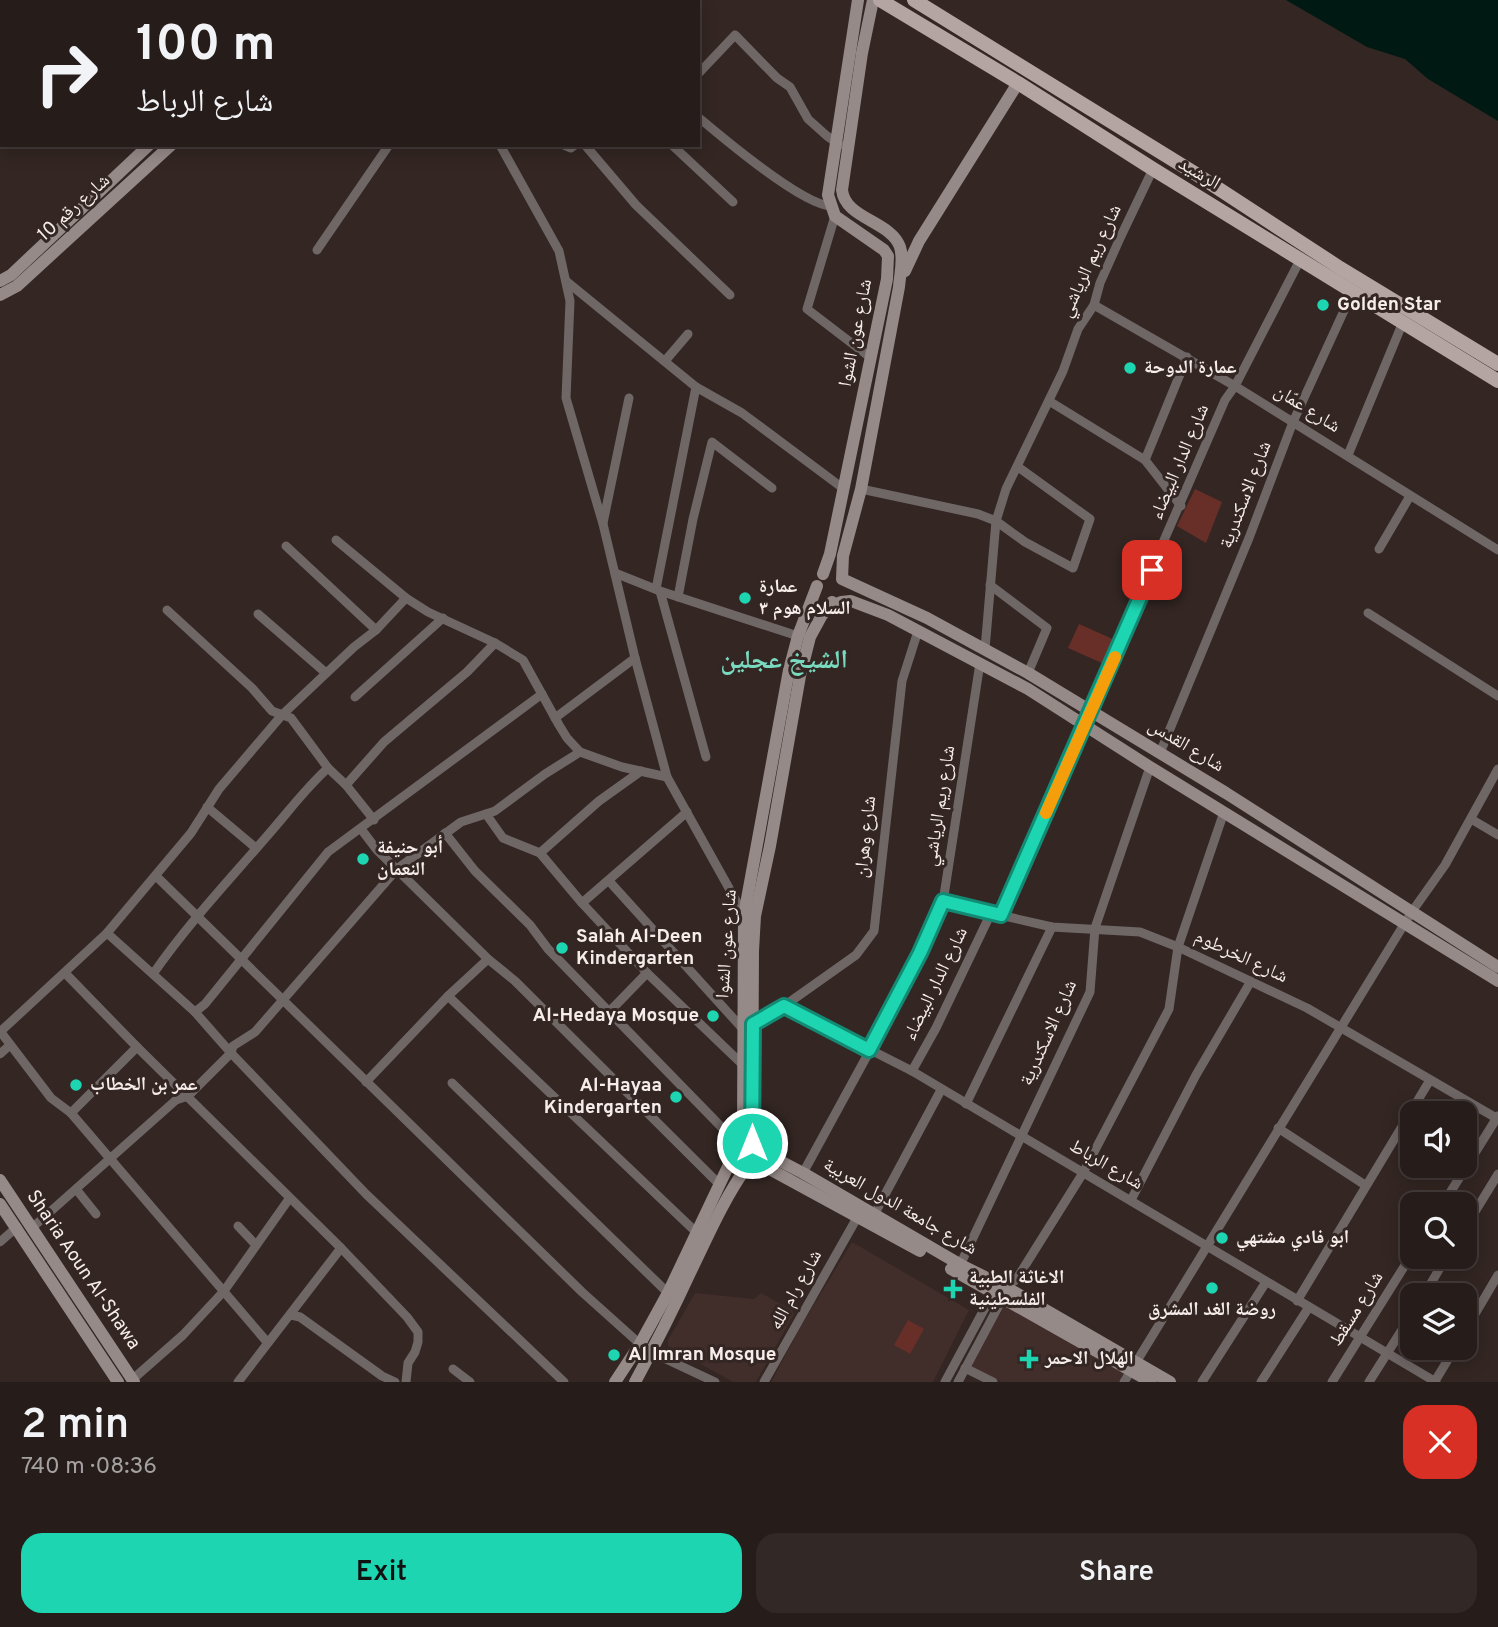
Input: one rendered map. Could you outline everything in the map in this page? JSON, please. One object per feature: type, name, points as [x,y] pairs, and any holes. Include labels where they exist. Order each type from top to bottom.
[{"type":"main road","points":[[858,0],[842,146],[844,200],[893,236],[911,243],[919,241]]},
{"type":"main road","points":[[833,211],[828,195],[842,146],[873,0]]},
{"type":"main road","name":"الرشيد","points":[[880,0],[1498,381]]},
{"type":"main road","name":"الرشيد","points":[[914,0],[1498,364]]},
{"type":"main road","name":"شارع عون الشوا","points":[[899,287],[919,241],[1018,83]]},
{"type":"main road","name":"شارع رقم 10","points":[[0,281],[11,275],[147,147]]},
{"type":"main road","name":"شارع رقم 10","points":[[0,295],[17,286],[169,147]]},
{"type":"main road","name":"شارع عون الشوا","points":[[615,1382],[646,1348],[753,1154],[744,915],[789,670],[798,636],[831,554],[887,279],[888,256],[884,250],[833,211]]},
{"type":"main road","name":"شارع عون الشوا","points":[[635,1382],[668,1293],[743,1129],[742,1065],[755,916],[800,676],[810,637],[843,588],[843,562],[861,489],[899,287],[901,251],[893,236]]},
{"type":"main road","points":[[843,562],[855,587]]},
{"type":"main road","name":"شارع القدس","points":[[820,580],[836,573],[855,587],[926,618],[1028,673],[1160,753],[1498,967]]},
{"type":"main road","points":[[820,580],[824,596],[832,602]]},
{"type":"main road","name":"شارع القدس","points":[[832,602],[851,601],[888,615],[1028,689],[1498,981]]},
{"type":"main road","points":[[745,1141],[753,1154],[737,1161],[735,1146],[745,1141]]},
{"type":"main road","name":"شارع جامعة الدول العربية","points":[[753,1154],[803,1173],[1005,1289],[1130,1372],[1152,1382]]},
{"type":"main road","name":"شارع جامعة الدول العربية","points":[[753,1154],[858,1216],[1005,1289]]},
{"type":"main road","name":"Sharia Aoun Al-Shawa","points":[[0,1180],[133,1381]]},
{"type":"main road","name":"Sharia Aoun Al-Shawa","points":[[0,1204],[118,1382]]},
{"type":"main road","name":"شارع جامعة الدول العربية","points":[[1130,1372],[1170,1382]]},
{"type":"street","points":[[700,72],[734,34],[777,78],[790,87],[808,119],[842,146]]},
{"type":"street","points":[[700,119],[752,161],[833,211],[807,309],[872,358]]},
{"type":"street","points":[[317,250],[388,147]]},
{"type":"street","points":[[501,147],[559,251],[570,301],[566,398],[603,524],[667,777],[744,915]]},
{"type":"street","points":[[587,147],[636,205],[730,295]]},
{"type":"street","points":[[674,147],[733,202]]},
{"type":"street","name":"شارع ريم الرياشي","points":[[985,649],[996,521],[1006,489],[1049,401],[1078,329],[1094,304],[1100,283],[1153,169]]},
{"type":"street","name":"شارع الدار البيضاء","points":[[1001,915],[1225,400],[1235,386],[1300,260]]},
{"type":"street","points":[[566,280],[696,387],[742,413],[844,489]]},
{"type":"street","name":"شارع الاسكندرية","points":[[1160,753],[1249,538],[1293,422],[1353,291]]},
{"type":"street","name":"شارع عمّان","points":[[1094,304],[1235,386],[1498,550]]},
{"type":"street","points":[[1348,455],[1402,321]]},
{"type":"street","points":[[664,361],[688,334]]},
{"type":"street","points":[[1144,460],[1187,357]]},
{"type":"street","points":[[696,387],[658,590],[706,757]]},
{"type":"street","points":[[603,524],[629,398]]},
{"type":"street","points":[[1049,401],[1144,460],[1181,506]]},
{"type":"street","points":[[678,597],[712,442],[772,488]]},
{"type":"street","points":[[861,489],[978,514],[996,521],[1025,542],[1073,568],[1090,519],[1018,467]]},
{"type":"street","points":[[1380,549],[1410,496]]},
{"type":"street","points":[[336,540],[406,598],[523,660],[567,738],[580,752],[622,767],[667,777]]},
{"type":"street","points":[[286,546],[376,631]]},
{"type":"street","points":[[615,573],[678,597],[798,636]]},
{"type":"street","points":[[990,585],[1047,628],[1028,673]]},
{"type":"street","points":[[267,1342],[71,1112],[51,1098],[0,1032],[107,933],[191,833],[219,789],[282,715],[376,631],[406,598]]},
{"type":"street","points":[[167,610],[272,710],[291,718],[328,768],[346,785],[374,820]]},
{"type":"street","points":[[1368,613],[1498,696]]},
{"type":"street","points":[[258,614],[326,673]]},
{"type":"street","points":[[355,697],[443,618]]},
{"type":"street","name":"شارع وهران","points":[[784,1006],[856,955],[874,931],[902,681],[918,631]]},
{"type":"street","points":[[346,785],[384,742],[467,671],[495,643]]},
{"type":"street","points":[[555,718],[635,658]]},
{"type":"street","name":"شارع ريم الرياشي","points":[[803,1173],[920,953],[943,901],[980,663]]},
{"type":"street","points":[[195,1012],[205,1004],[328,852],[542,694]]},
{"type":"street","points":[[33,1227],[176,1100],[188,1096],[231,1053],[233,1046],[255,1032],[397,869],[461,822],[495,811],[580,752]]},
{"type":"street","name":"شارع الاسكندرية","points":[[961,1263],[1090,992],[1095,928],[1150,767]]},
{"type":"street","points":[[153,974],[178,937],[306,788],[328,768]]},
{"type":"street","points":[[1130,1372],[1411,913],[1445,864],[1495,780],[1498,769]]},
{"type":"street","points":[[540,853],[599,801],[642,771]]},
{"type":"street","points":[[207,807],[256,848]]},
{"type":"street","points":[[582,903],[687,812]]},
{"type":"street","points":[[945,1382],[1083,1173],[1169,1009],[1178,947],[1224,812]]},
{"type":"street","points":[[486,814],[503,838],[540,853],[647,973],[742,1065]]},
{"type":"street","points":[[1471,819],[1498,835]]},
{"type":"street","points":[[361,829],[377,850],[488,959],[515,981],[718,1183]]},
{"type":"street","points":[[445,833],[475,871],[530,925],[548,949],[610,1011],[735,1146]]},
{"type":"street","points":[[156,876],[582,1292],[646,1348],[716,1382]]},
{"type":"street","points":[[609,881],[747,1026],[784,1006]]},
{"type":"street","name":"شارع الخرطوم","points":[[943,901],[1052,927],[1140,932],[1307,1008],[1498,1117]]},
{"type":"street","name":"شارع الدار البيضاء","points":[[912,1070],[936,1028],[991,913]]},
{"type":"street","points":[[966,1104],[1052,927]]},
{"type":"street","points":[[107,933],[195,1012],[366,1194],[564,1382]]},
{"type":"street","points":[[366,1082],[448,996],[488,959]]},
{"type":"street","points":[[65,972],[407,1317],[418,1332],[418,1342],[408,1363],[406,1382]]},
{"type":"street","points":[[610,1011],[647,973]]},
{"type":"street","points":[[1131,1200],[1196,1075],[1251,981]]},
{"type":"street","points":[[448,996],[696,1232]]},
{"type":"street","name":"شارع الرباط","points":[[784,1006],[912,1070],[941,1090],[1436,1382]]},
{"type":"street","points":[[0,1054],[10,1045]]},
{"type":"street","points":[[71,1112],[137,1047]]},
{"type":"street","points":[[1297,1301],[1430,1080]]},
{"type":"street","points":[[452,1083],[668,1293]]},
{"type":"street","points":[[874,1215],[941,1090]]},
{"type":"street","points":[[1451,1192],[1498,1117]]},
{"type":"street","points":[[1278,1128],[1365,1185]]},
{"type":"street","points":[[1477,1208],[1498,1174]]},
{"type":"street","points":[[76,1189],[96,1214]]},
{"type":"street","points":[[133,1381],[183,1335],[224,1291],[289,1199]]},
{"type":"street","name":"شارع رام الله","points":[[764,1382],[858,1216]]},
{"type":"street","points":[[238,1226],[256,1244]]},
{"type":"street","points":[[0,1242],[17,1227]]},
{"type":"street","points":[[238,1382],[341,1248]]},
{"type":"street","name":"شارع مسقط","points":[[1332,1382],[1403,1269]]},
{"type":"street","points":[[1477,1311],[1498,1275]]},
{"type":"street","points":[[1202,1382],[1266,1282]]},
{"type":"street","points":[[958,1382],[1005,1289]]},
{"type":"street","points":[[1261,1382],[1309,1307]]},
{"type":"street","points":[[291,1315],[300,1317],[382,1376],[395,1382]]},
{"type":"street","points":[[1369,1382],[1400,1334]]},
{"type":"street","points":[[1436,1382],[1448,1360]]},
{"type":"street","points":[[965,1368],[993,1382]]},
{"type":"street","points":[[453,1369],[470,1382]]},
{"type":"shaded area","points":[[1195,489],[1222,502],[1206,543],[1177,526]]},
{"type":"shaded area","points":[[1079,624],[1115,640],[1104,664],[1068,648]]},
{"type":"shaded area","points":[[852,1242],[969,1310],[933,1382],[771,1382],[801,1326]]},
{"type":"shaded area","points":[[695,1293],[754,1299],[761,1293],[792,1310],[794,1314],[756,1382],[733,1382],[668,1346],[668,1340]]},
{"type":"shaded area","points":[[1003,1303],[1124,1373],[1119,1382],[1001,1382],[965,1363]]},
{"type":"shaded area","points":[[908,1320],[924,1329],[910,1354],[894,1345]]},
{"type":"water","points":[[1286,0],[1498,0],[1498,121],[1428,79],[1405,59],[1367,47]]},
{"type":"slow traffic","points":[[1046,813],[1115,657]]},
{"type":"place","name":"Golden Star","points":[[1323,305]]},
{"type":"place","name":"عمارة الدوحة","points":[[1130,368]]},
{"type":"place","name":"عمارة السلام هوم ٣","points":[[745,598]]},
{"type":"place","name":"أبو حنيفة النعمان","points":[[363,859]]},
{"type":"place","name":"Salah Al-Deen Kindergarten","points":[[562,948]]},
{"type":"place","name":"Al-Hedaya Mosque","points":[[713,1016]]},
{"type":"place","name":"عمر بن الخطاب","points":[[76,1085]]},
{"type":"place","name":"Al-Hayaa Kindergarten","points":[[676,1097]]},
{"type":"place","name":"ابو فادي مشتهي","points":[[1222,1238]]},
{"type":"place","name":"روضة الغد المشرق","points":[[1212,1288]]},
{"type":"place","name":"الاغاثة الطبية الفلسطينية","points":[[953,1289]]},
{"type":"place","name":"Al Imran Mosque","points":[[614,1355]]},
{"type":"place","name":"الهلال الاحمر","points":[[1029,1359]]},
{"type":"district","name":"الشيخ عجلين","points":[[784,661]]},
{"type":"route","points":[[752,1143],[753,1024],[784,1006],[869,1050],[892,1010],[943,901],[1001,915],[1152,570]]}]
